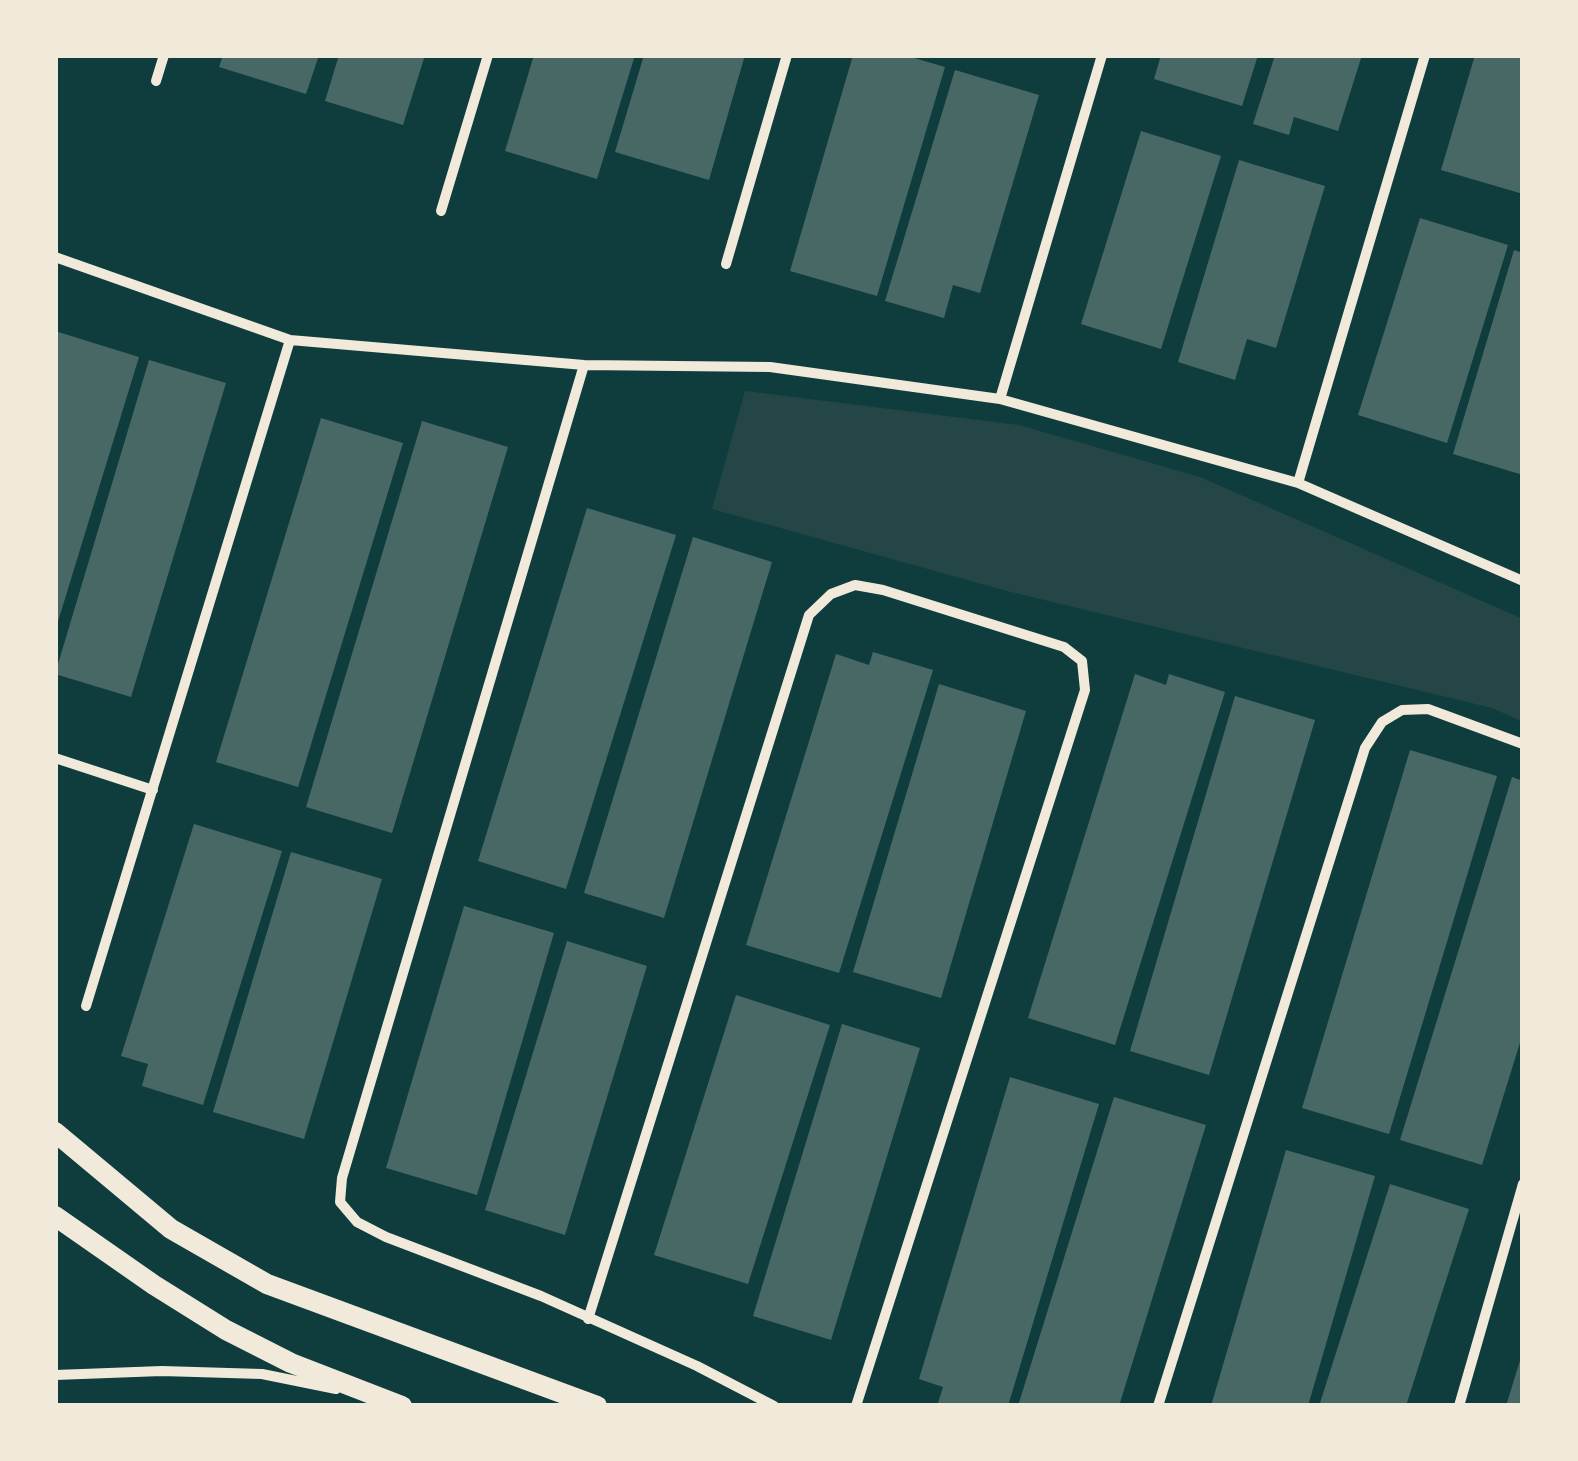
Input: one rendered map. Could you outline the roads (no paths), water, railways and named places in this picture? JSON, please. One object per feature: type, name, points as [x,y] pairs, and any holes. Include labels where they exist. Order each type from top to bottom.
[{"type":"main road","points":[[55,1132],[170,1230],[268,1284],[597,1406]]},
{"type":"main road","points":[[55,1216],[226,1330],[291,1363],[402,1406]]},
{"type":"street","points":[[156,81],[164,55]]},
{"type":"street","points":[[442,210],[488,55]]},
{"type":"street","points":[[726,264],[787,55]]},
{"type":"street","points":[[1000,398],[1102,55]]},
{"type":"street","points":[[1298,483],[1424,55]]},
{"type":"street","points":[[55,258],[290,340],[584,365],[770,367],[1000,398],[1298,483],[1523,582]]},
{"type":"street","points":[[86,1006],[290,340]]},
{"type":"street","points":[[584,365],[342,1178],[340,1202],[356,1222],[386,1238],[541,1296],[697,1366],[774,1406]]},
{"type":"street","points":[[588,1319],[808,615],[831,594],[855,585],[883,590],[1064,647],[1082,662],[1086,690],[856,1406]]},
{"type":"street","points":[[1158,1406],[1365,748],[1382,722],[1402,710],[1428,709],[1523,744]]},
{"type":"street","points":[[55,758],[153,790]]},
{"type":"street","points":[[1459,1406],[1523,1184]]},
{"type":"street","points":[[55,1375],[162,1371],[262,1374],[366,1394]]}]
